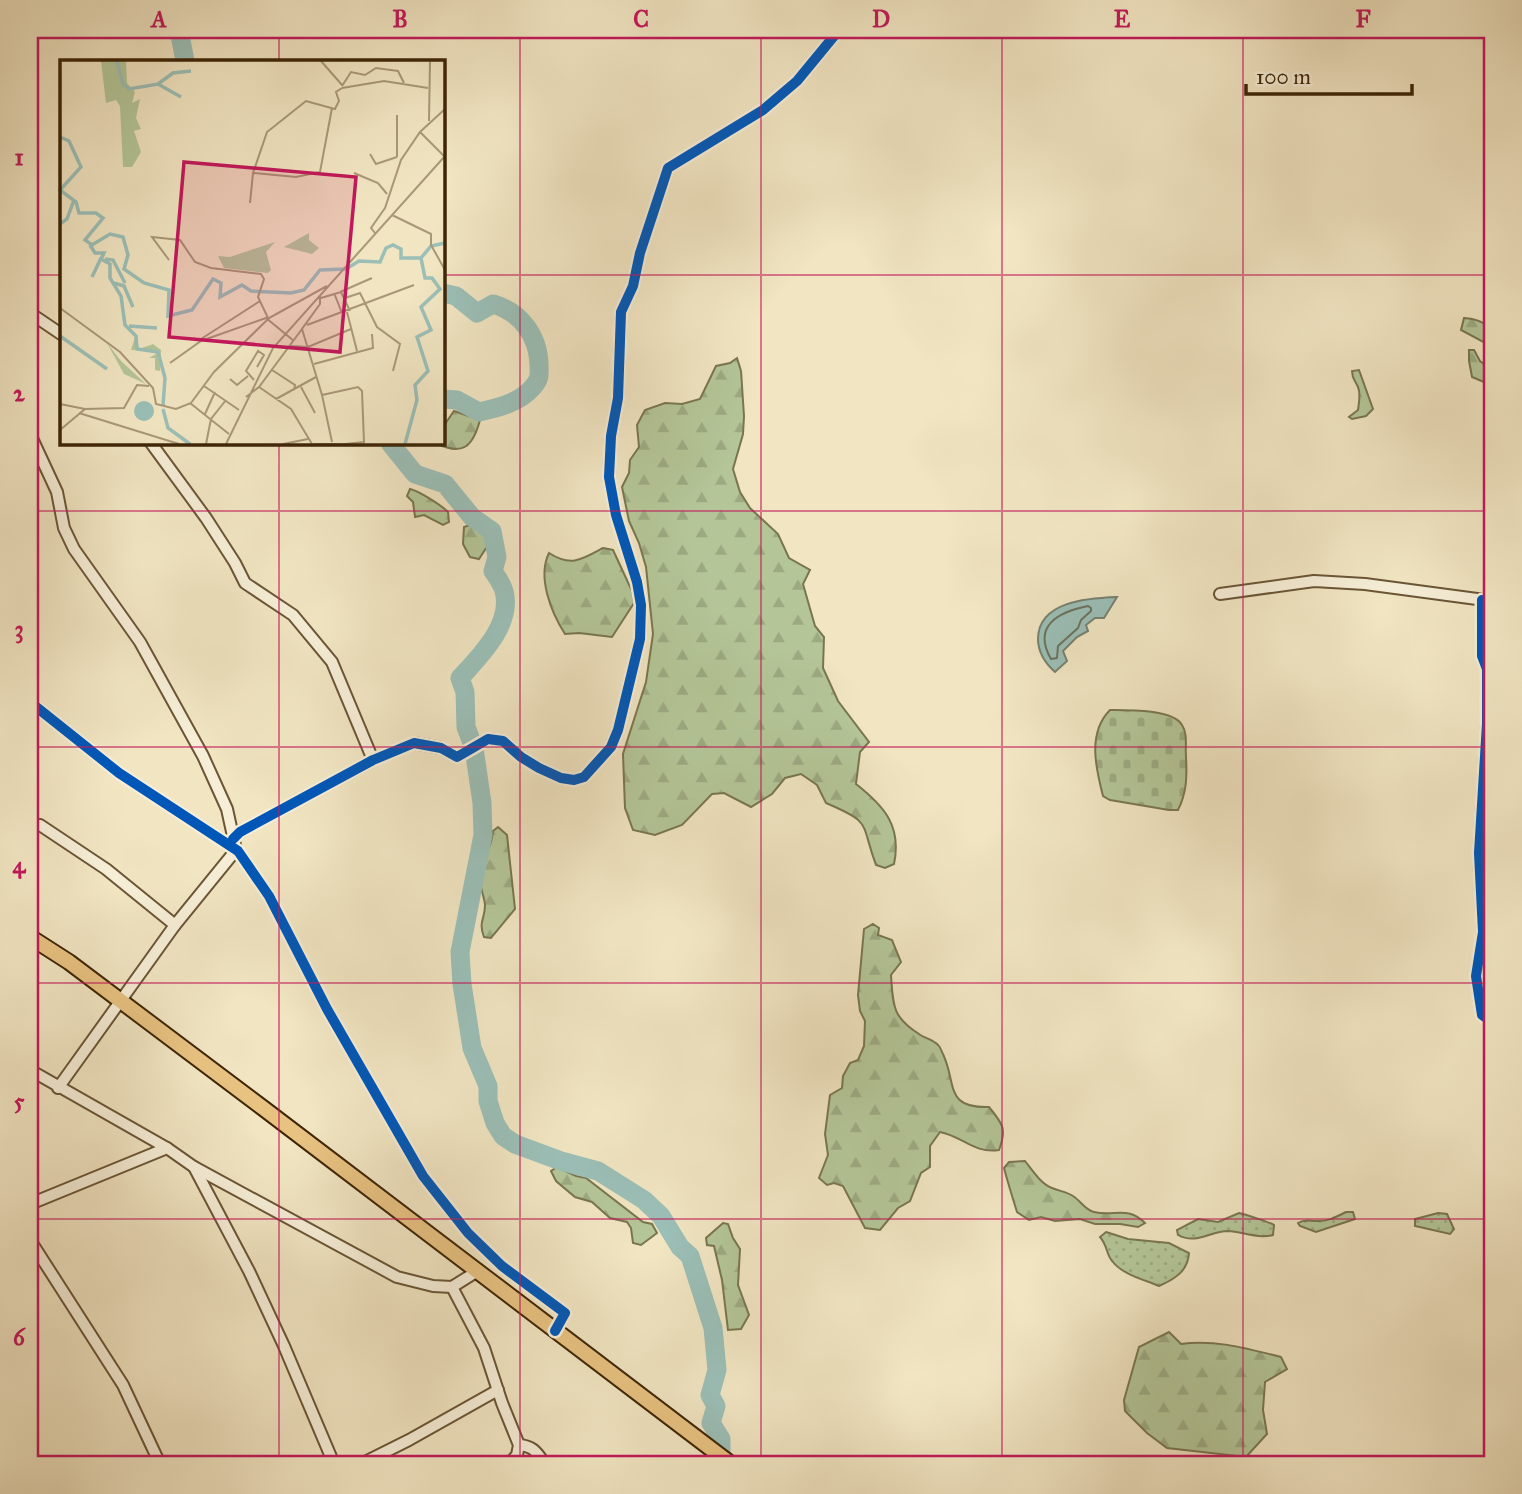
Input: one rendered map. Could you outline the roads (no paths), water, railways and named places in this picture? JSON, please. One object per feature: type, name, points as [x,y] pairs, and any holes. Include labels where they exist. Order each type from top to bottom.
[{"type":"main road","points":[[30,937],[69,962],[732,1464]]},
{"type":"street","points":[[58,1088],[240,832],[373,760],[414,743],[441,748],[457,757],[488,739],[503,741],[539,768],[561,778],[574,780],[584,777],[611,747],[618,730],[640,639],[641,605],[637,582],[616,515],[609,477],[611,436],[618,398],[621,312],[633,286],[640,253],[668,168],[763,110],[797,80],[839,30]]},
{"type":"street","points":[[30,313],[60,333]]},
{"type":"street","points":[[30,434],[57,492],[64,528],[139,642],[186,722],[227,809],[234,844]]},
{"type":"street","points":[[152,444],[206,518],[245,583],[293,615],[332,662],[373,760]]},
{"type":"street","points":[[1220,594],[1314,581],[1365,584],[1487,601],[1482,656],[1487,669],[1487,724],[1479,853],[1483,932],[1476,976],[1482,1015],[1492,1022]]},
{"type":"street","points":[[30,702],[119,773],[234,844],[269,896],[333,1020],[423,1176],[468,1233],[502,1266],[565,1313],[555,1331]]},
{"type":"street","points":[[40,825],[106,869],[175,925]]},
{"type":"street","points":[[30,1070],[167,1148],[194,1167],[397,1277],[433,1286],[452,1287],[476,1272]]},
{"type":"street","points":[[30,1204],[167,1148]]},
{"type":"street","points":[[194,1167],[254,1283],[334,1464]]},
{"type":"street","points":[[30,1240],[123,1385],[160,1464]]},
{"type":"street","points":[[452,1287],[484,1348],[519,1445],[517,1455],[509,1464]]},
{"type":"street","points":[[361,1464],[410,1440],[498,1390]]},
{"type":"street","points":[[519,1445],[529,1445],[545,1464]]},
{"type":"water","points":[[1117,597],[1104,618],[1095,618],[1086,625],[1088,631],[1077,637],[1063,651],[1067,661],[1055,672],[1043,657],[1038,644],[1040,626],[1046,617],[1067,604]]},
{"type":"waterway","points":[[179,30],[185,60]]},
{"type":"waterway","points":[[444,293],[456,296],[477,313],[493,304],[520,319],[535,344],[539,371],[537,382],[527,393],[500,407],[479,412],[457,400],[444,399]]},
{"type":"waterway","points":[[391,444],[415,474],[445,484],[472,517],[492,531],[497,557],[493,571],[501,583],[506,603],[504,615],[493,639],[460,678],[465,692],[466,727],[474,748],[482,803],[483,835],[460,952],[462,984],[472,1048],[488,1086],[488,1101],[495,1123],[503,1136],[515,1144],[598,1171],[644,1200],[661,1216],[680,1247],[690,1256],[713,1328],[717,1370],[710,1395],[716,1406],[711,1423],[721,1439],[721,1464]]}]
